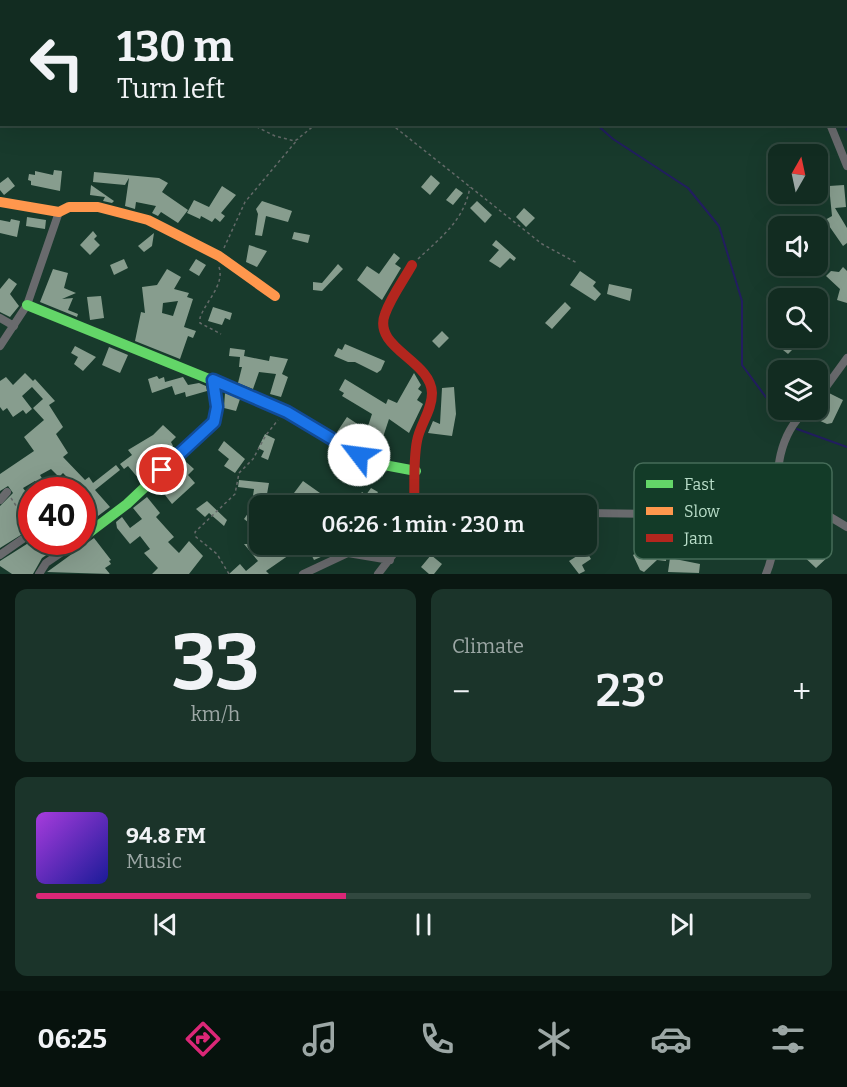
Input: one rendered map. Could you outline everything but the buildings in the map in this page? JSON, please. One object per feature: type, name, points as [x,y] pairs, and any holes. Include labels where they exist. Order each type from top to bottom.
[{"type":"street","points":[[831,126],[847,166]]},
{"type":"street","points":[[0,202],[59,212],[78,206],[98,207],[148,220],[220,257],[275,296]]},
{"type":"street","points":[[0,346],[27,305],[59,212]]},
{"type":"street","points":[[412,265],[384,315],[383,329],[389,340],[424,372],[432,390],[430,410],[417,440],[415,495]]},
{"type":"street","points":[[27,305],[287,412],[317,427],[336,442],[379,464],[416,471]]},
{"type":"street","points":[[0,318],[14,326]]},
{"type":"street","points":[[828,384],[847,358]]},
{"type":"street","points":[[96,527],[127,504],[214,422],[217,407],[213,380]]},
{"type":"street","points":[[780,463],[784,438],[796,420]]},
{"type":"street","points":[[0,500],[7,492]]},
{"type":"street","points":[[597,513],[634,514]]},
{"type":"street","points":[[832,519],[847,527]]},
{"type":"street","points":[[0,555],[18,542]]},
{"type":"street","points":[[303,574],[341,554],[358,553],[390,560]]},
{"type":"street","points":[[39,574],[46,563],[58,555]]},
{"type":"street","points":[[378,574],[393,555]]},
{"type":"street","points":[[766,574],[771,559]]},
{"type":"path","points":[[255,126],[275,136],[298,140]]},
{"type":"path","points":[[221,334],[200,323],[200,318],[219,282],[220,257],[245,202],[298,140],[314,126]]},
{"type":"path","points":[[394,126],[542,244],[577,263]]},
{"type":"path","points":[[412,265],[451,229],[463,208],[470,186]]},
{"type":"path","points":[[229,574],[217,554],[196,537],[195,532],[235,494],[239,473],[253,459],[276,422],[287,412]]},
{"type":"path","points":[[7,492],[18,508]]},
{"type":"waterway","points":[[598,126],[613,139],[688,188],[719,226],[742,301],[742,365],[768,400]]},
{"type":"waterway","points":[[846,126],[847,130]]},
{"type":"waterway","points":[[797,429],[847,447]]},
{"type":"traffic: fast","points":[[27,305],[273,405],[379,464],[416,471]]},
{"type":"traffic: fast","points":[[96,527],[127,504],[214,422],[217,407],[213,380]]},
{"type":"traffic: slow","points":[[0,202],[59,212],[69,207],[98,207],[148,220],[219,256],[275,296]]},
{"type":"traffic: jam","points":[[412,265],[394,295],[385,314],[383,326],[394,345],[422,372],[429,382],[432,393],[416,449],[414,495]]},
{"type":"route","points":[[162,470],[214,422],[217,407],[213,380],[273,405],[317,427],[336,442],[359,455]]}]
